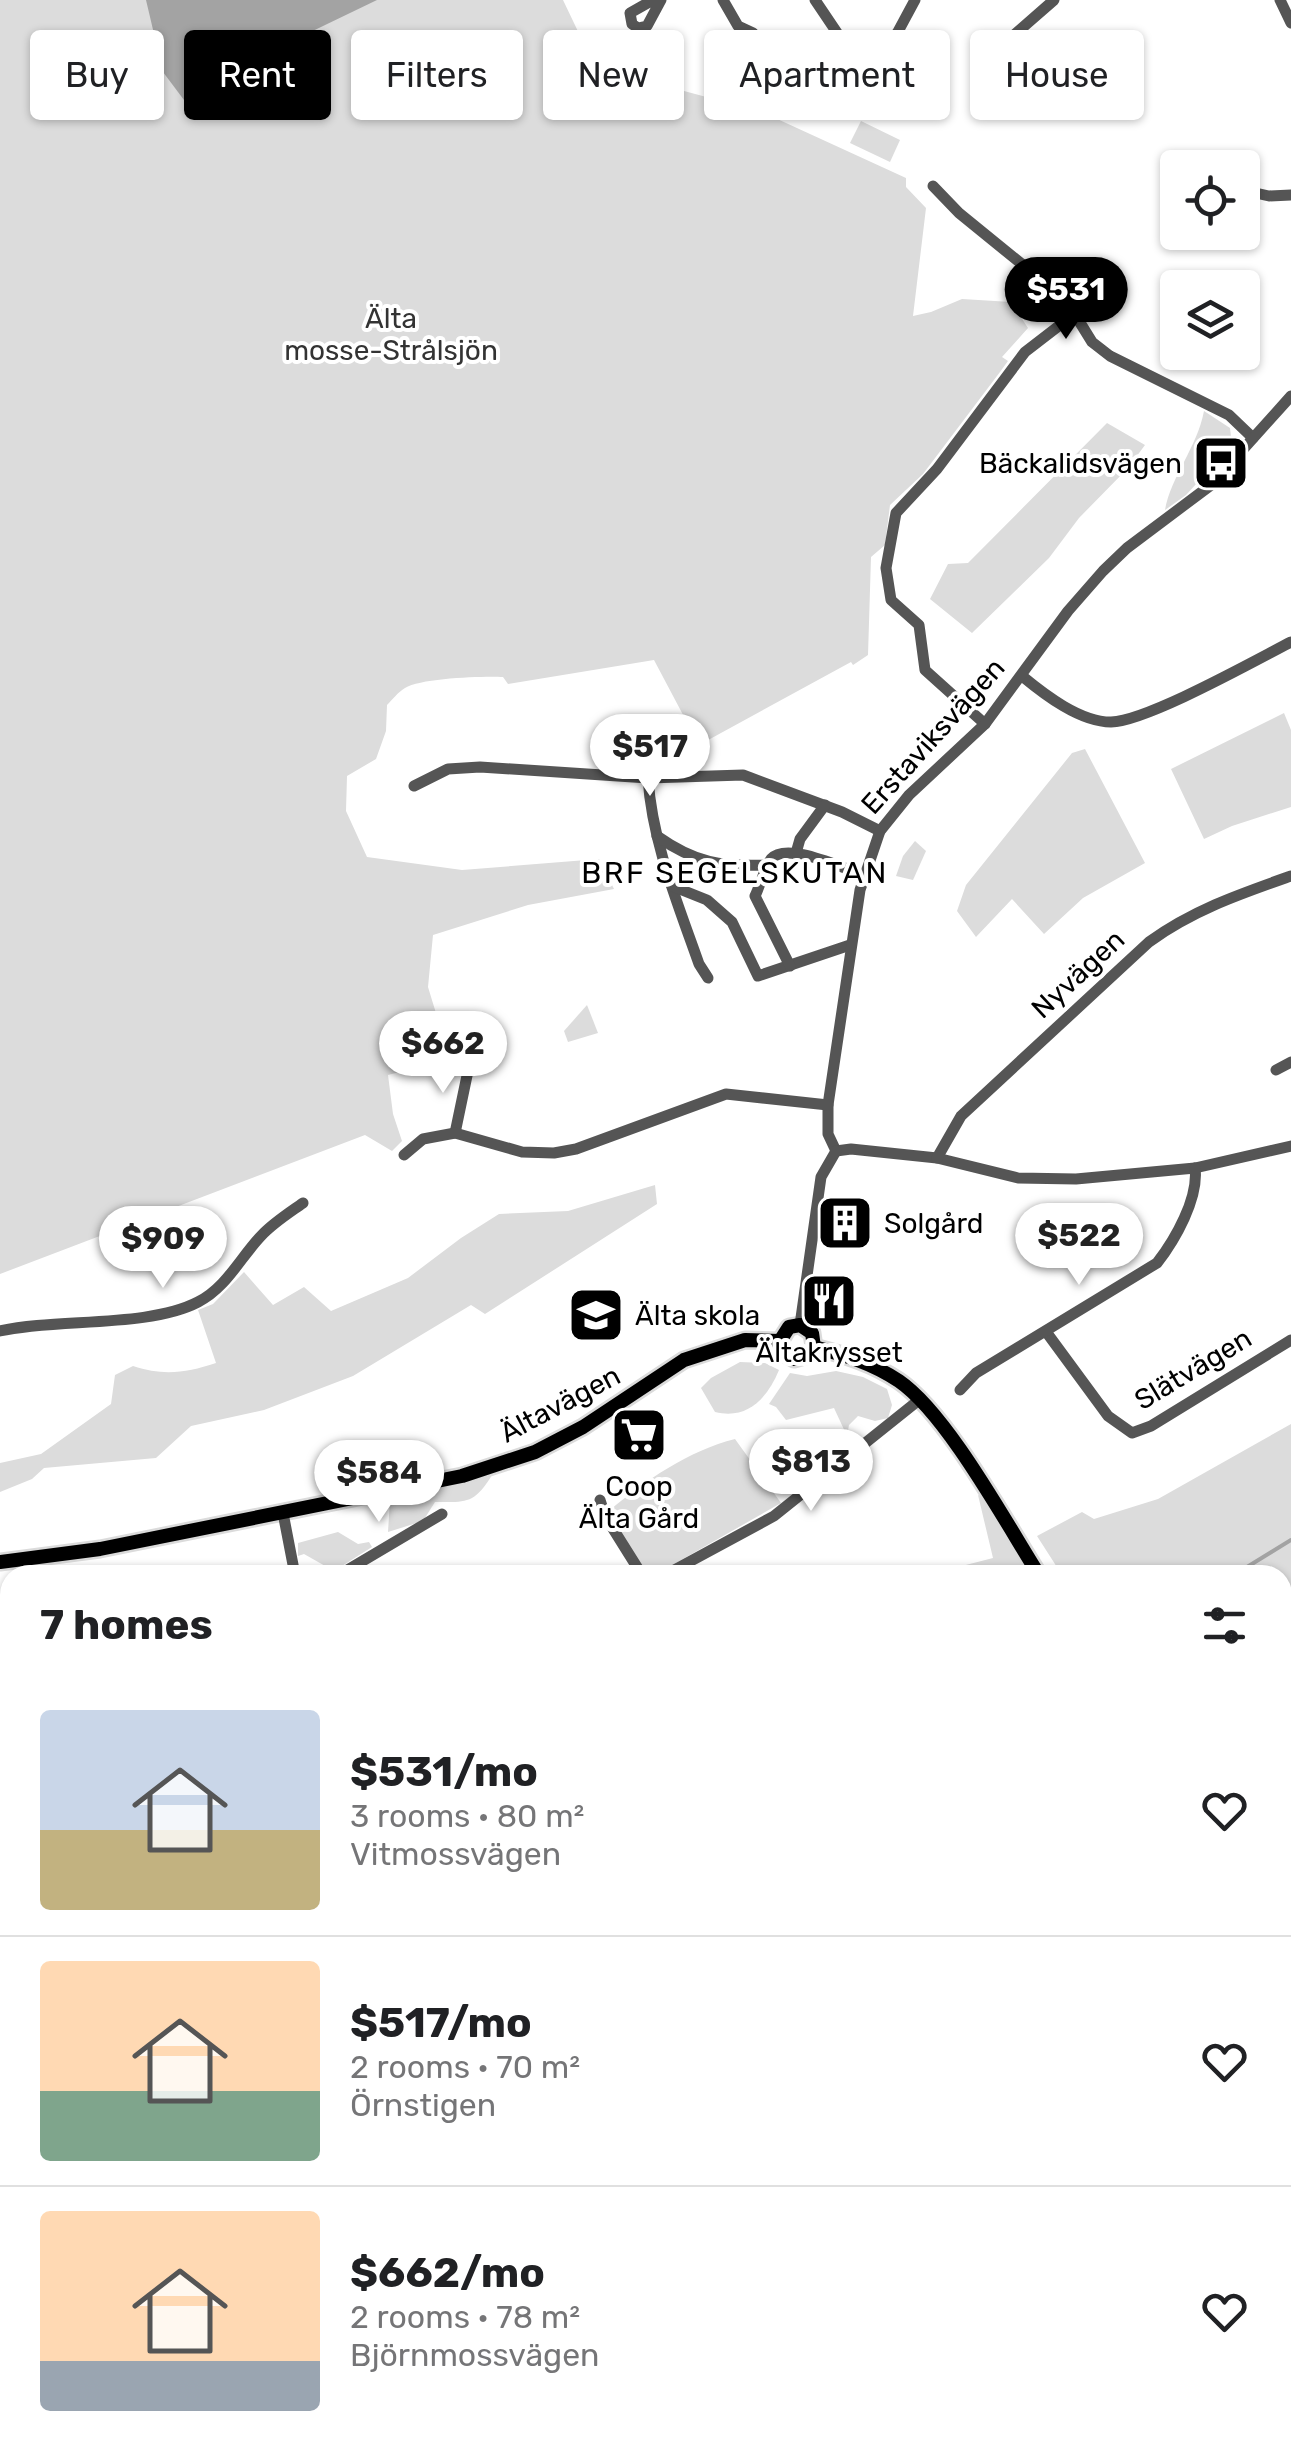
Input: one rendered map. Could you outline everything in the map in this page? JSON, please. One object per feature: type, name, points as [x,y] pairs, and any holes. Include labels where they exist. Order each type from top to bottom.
[{"type":"main road","points":[[800,1325],[812,1333],[814,1347],[808,1355],[797,1359],[785,1354],[780,1341],[784,1331],[800,1325]]},
{"type":"main road","name":"Ältavägen","points":[[0,1562],[100,1549],[462,1476],[535,1452],[599,1417],[684,1360],[745,1340],[780,1341]]},
{"type":"main road","points":[[814,1347],[854,1356],[901,1382],[941,1424],[1033,1565]]},
{"type":"street","points":[[654,0],[630,13],[632,24],[648,26],[661,0]]},
{"type":"street","points":[[723,0],[738,26],[747,30]]},
{"type":"street","points":[[815,0],[834,30]]},
{"type":"street","points":[[899,30],[915,0]]},
{"type":"street","points":[[1020,30],[1054,0]]},
{"type":"street","points":[[1280,0],[1291,23]]},
{"type":"street","points":[[933,186],[959,213],[1066,300],[1092,342],[1110,356],[1229,415],[1253,438]]},
{"type":"street","points":[[1260,194],[1291,196]]},
{"type":"street","points":[[986,724],[925,670],[919,626],[890,600],[886,568],[892,522],[1025,352],[1073,315]]},
{"type":"street","name":"Erstaviksvägen","points":[[836,1150],[828,1134],[828,1105],[850,945],[863,879],[880,831],[909,795],[986,724],[1068,610],[1103,572],[1127,548],[1211,485],[1291,396]]},
{"type":"street","points":[[1022,676],[1067,708],[1112,722],[1144,713],[1291,642]]},
{"type":"street","points":[[414,786],[448,769],[648,778],[743,775],[825,805],[880,831]]},
{"type":"street","points":[[648,778],[657,836],[698,964],[708,978]]},
{"type":"street","points":[[796,853],[800,840],[825,805]]},
{"type":"street","points":[[657,836],[695,859],[733,867],[768,865]]},
{"type":"street","points":[[790,966],[755,896],[768,865],[775,856],[796,853],[856,872]]},
{"type":"street","name":"Nyvägen","points":[[937,1158],[961,1116],[1149,942],[1180,919],[1291,876]]},
{"type":"street","points":[[672,886],[706,900],[732,922],[758,976],[850,945]]},
{"type":"street","points":[[1276,1070],[1291,1062]]},
{"type":"street","points":[[455,1133],[469,1066]]},
{"type":"street","points":[[404,1156],[423,1138],[455,1133],[522,1152],[554,1154],[726,1094],[828,1105]]},
{"type":"street","points":[[800,1325],[821,1178],[836,1150],[850,1148],[937,1158],[1018,1178],[1076,1179],[1195,1168],[1291,1146]]},
{"type":"street","points":[[960,1390],[976,1373],[1158,1263],[1193,1192],[1195,1168]]},
{"type":"street","points":[[0,1331],[126,1318],[177,1310],[199,1302],[232,1275],[265,1232],[304,1202]]},
{"type":"street","name":"Slätvägen","points":[[1046,1332],[1108,1416],[1132,1433],[1151,1426],[1291,1340]]},
{"type":"street","points":[[684,1565],[774,1516],[919,1400]]},
{"type":"street","points":[[600,1500],[636,1565]]},
{"type":"street","points":[[283,1513],[293,1565]]},
{"type":"street","points":[[356,1565],[442,1514]]},
{"type":"green space","name":"Älta mosse-Strålsjön","points":[[0,0],[563,0],[577,30],[543,30],[543,120],[684,120],[684,91],[704,96],[704,120],[779,120],[906,178],[906,187],[926,208],[913,316],[962,299],[1011,302],[1028,328],[1002,357],[1008,361],[923,474],[890,505],[885,545],[871,557],[868,655],[699,745],[654,660],[508,684],[503,677],[467,677],[405,688],[387,705],[386,731],[376,759],[347,776],[346,811],[367,857],[462,870],[599,859],[614,889],[528,905],[433,935],[428,987],[450,1059],[388,1075],[393,1114],[402,1141],[392,1151],[365,1135],[0,1274]]},
{"type":"green space","points":[[861,121],[900,140],[890,162],[850,143]]},
{"type":"green space","points":[[1204,411],[1230,428],[1232,445],[1186,495],[1165,510],[1196,437]]},
{"type":"green space","points":[[1107,423],[1145,445],[1079,518],[1049,558],[972,633],[930,599],[948,564],[968,563]]},
{"type":"green space","points":[[1284,713],[1291,730],[1291,807],[1204,839],[1171,769]]},
{"type":"green space","points":[[1085,749],[1145,863],[1083,898],[1044,934],[1012,899],[976,937],[957,911],[966,885],[1072,753]]},
{"type":"green space","points":[[915,841],[926,851],[913,880],[896,876],[903,856]]},
{"type":"green space","points":[[587,1005],[598,1033],[568,1042],[564,1031]]},
{"type":"green space","points":[[655,1185],[657,1204],[485,1314],[471,1305],[353,1376],[264,1410],[191,1426],[156,1458],[44,1468],[32,1479],[0,1492],[0,1463],[41,1454],[111,1404],[115,1375],[133,1366],[174,1372],[216,1363],[198,1310],[213,1304],[244,1272],[273,1305],[304,1287],[331,1311],[408,1278],[499,1214],[568,1211]]},
{"type":"green space","points":[[740,1362],[765,1363],[779,1370],[754,1405],[737,1413],[715,1412],[701,1388]]},
{"type":"green space","points":[[836,1371],[863,1377],[887,1389],[892,1405],[888,1418],[875,1421],[858,1416],[849,1425],[847,1436],[834,1408],[786,1420],[769,1404],[790,1373],[807,1376]]},
{"type":"green space","points":[[1291,1424],[1291,1565],[1056,1565],[1037,1536],[1082,1512],[1094,1519],[1158,1499]]},
{"type":"green space","points":[[735,1439],[781,1503],[672,1565],[640,1565],[628,1550],[609,1511],[668,1468]]},
{"type":"green space","points":[[492,1475],[474,1497],[435,1502],[423,1521],[388,1532],[390,1500]]},
{"type":"green space","points":[[978,1495],[986,1498],[1027,1565],[966,1565],[993,1558]]},
{"type":"green space","points":[[338,1532],[358,1544],[369,1542],[372,1547],[344,1565],[323,1565],[304,1554],[298,1556],[298,1543]]},
{"type":"shaded area","points":[[146,0],[377,0],[315,30],[184,30],[184,100],[164,73],[164,30],[153,30]]},
{"type":"waterway","points":[[1250,1565],[1291,1540]]},
{"type":"place","name":"Bäckalidsvägen","points":[[1221,463]]},
{"type":"place","name":"Solgård","points":[[845,1223]]},
{"type":"place","name":"Ältakrysset","points":[[829,1301]]},
{"type":"place","name":"Älta skola","points":[[596,1315]]},
{"type":"place","name":"Coop Älta Gård","points":[[639,1435]]},
{"type":"district","name":"BRF SEGELSKUTAN","points":[[735,873]]}]
